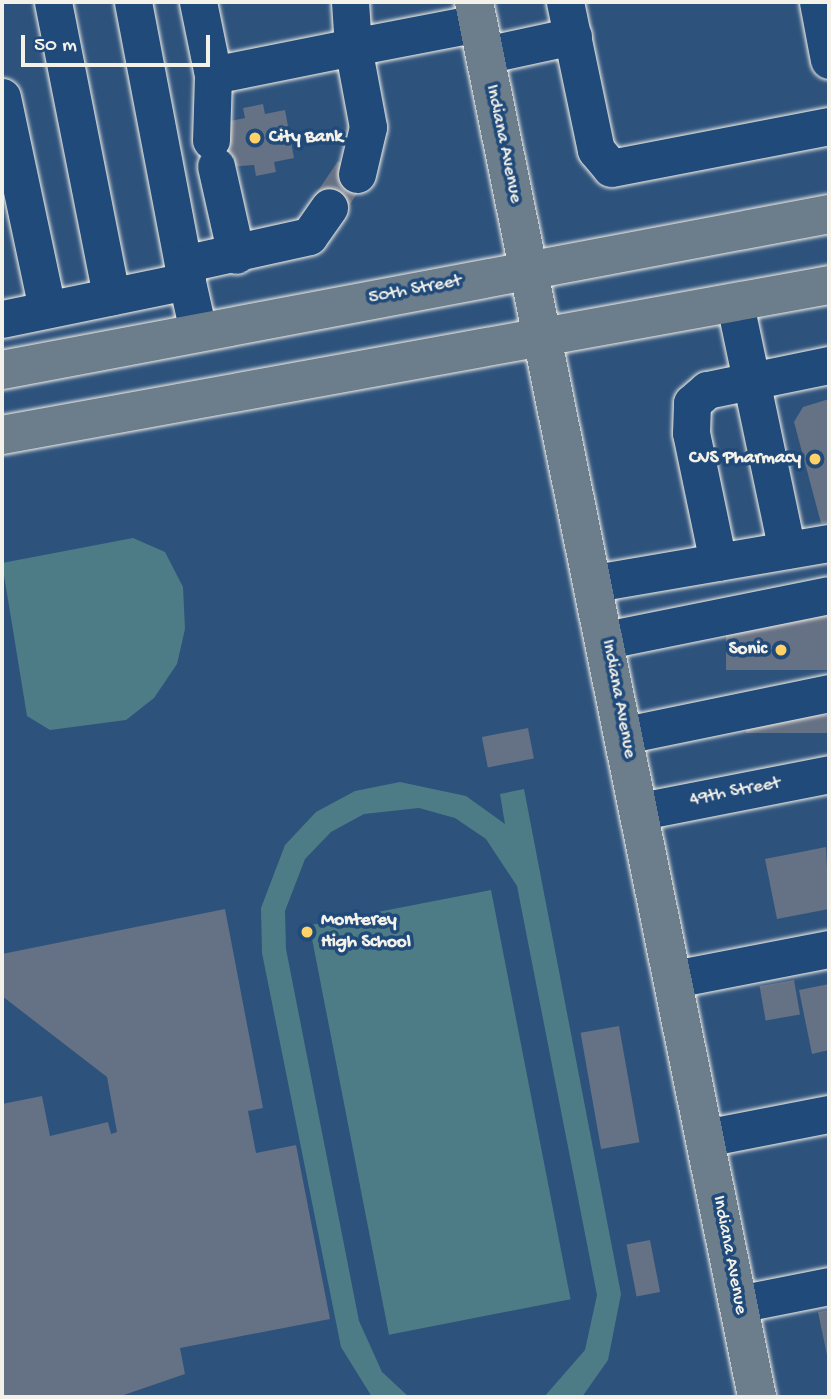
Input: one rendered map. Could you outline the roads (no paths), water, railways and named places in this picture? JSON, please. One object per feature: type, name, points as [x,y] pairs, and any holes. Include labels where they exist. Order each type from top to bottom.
[{"type":"main road","name":"Indiana Avenue","points":[[479,26],[595,583],[757,1397]]},
{"type":"main road","name":"50th Street","points":[[2,370],[829,214]]},
{"type":"main road","points":[[2,436],[829,285]]},
{"type":"street","points":[[53,2],[111,296]]},
{"type":"street","points":[[133,2],[198,331]]},
{"type":"street","points":[[198,2],[213,75],[215,162],[236,255]]},
{"type":"street","points":[[350,2],[353,47],[368,127],[356,174]]},
{"type":"street","points":[[818,2],[829,56]]},
{"type":"street","points":[[213,75],[353,47],[479,26],[569,19],[596,150],[611,168],[829,126]]},
{"type":"street","points":[[2,97],[47,309]]},
{"type":"street","points":[[169,192],[215,162]]},
{"type":"street","points":[[2,319],[111,296],[236,255],[309,236],[329,207]]},
{"type":"street","points":[[734,304],[787,550]]},
{"type":"street","points":[[705,620],[705,564],[691,433],[692,403],[707,390],[829,365]]},
{"type":"street","points":[[595,583],[829,543]]},
{"type":"street","points":[[606,639],[829,596]]},
{"type":"street","points":[[625,735],[829,693]]},
{"type":"street","name":"49th Street","points":[[640,811],[829,774]]},
{"type":"street","points":[[674,979],[829,949]]},
{"type":"street","points":[[705,1138],[829,1114]]},
{"type":"street","points":[[738,1304],[829,1286]]},
{"type":"place","name":"City Bank","points":[[255,138]]},
{"type":"place","name":"CVS Pharmacy","points":[[815,459]]},
{"type":"place","name":"Sonic","points":[[781,650]]},
{"type":"place","name":"Monterey High School","points":[[307,932]]}]
